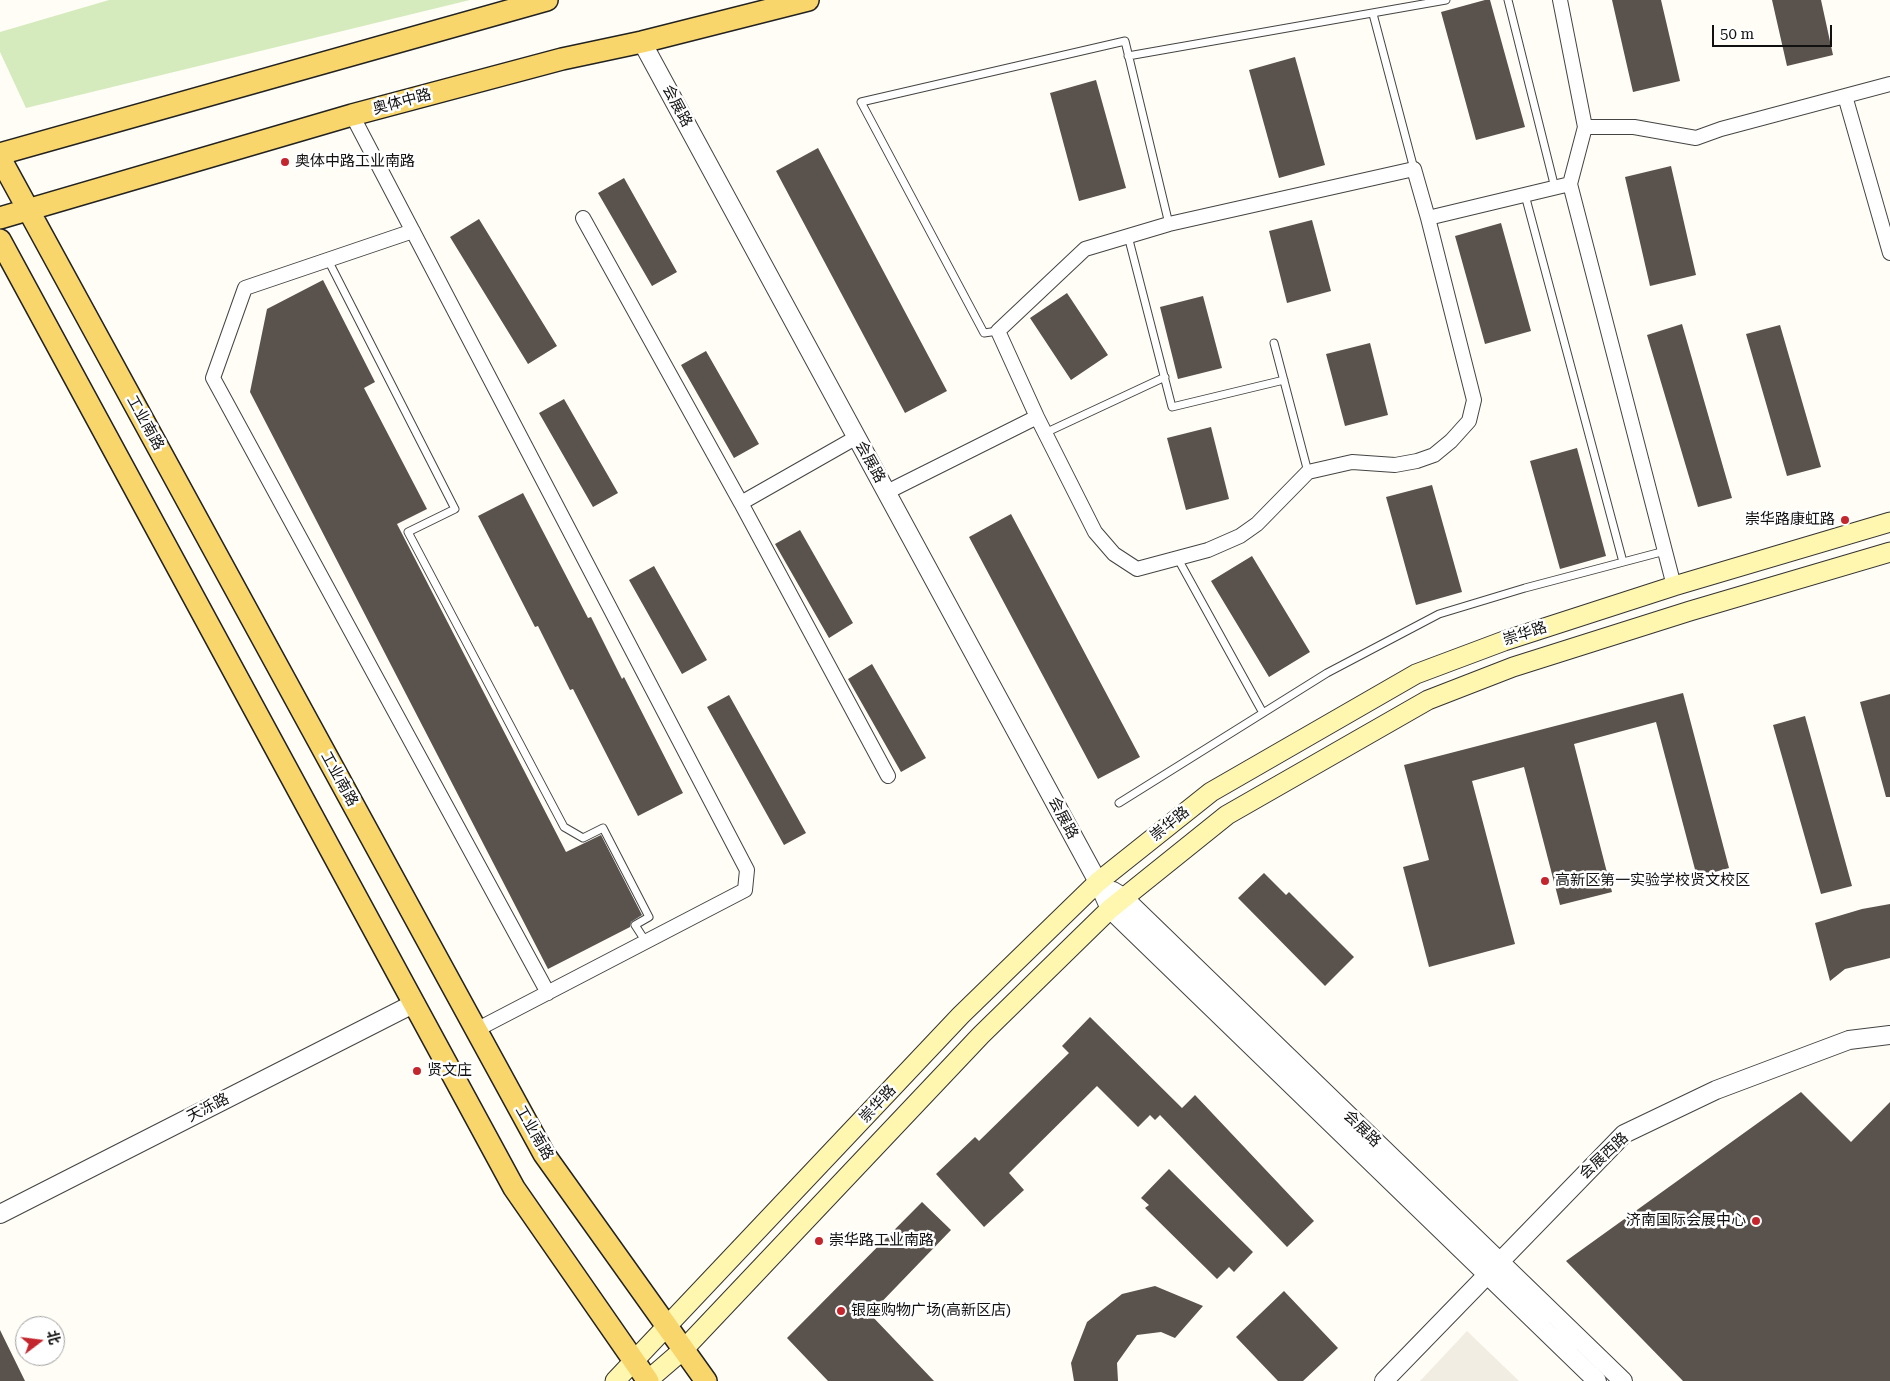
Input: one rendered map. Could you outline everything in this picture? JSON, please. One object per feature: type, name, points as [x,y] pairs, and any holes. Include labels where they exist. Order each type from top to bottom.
[{"type":"main road","points":[[0,154],[547,0]]},
{"type":"main road","name":"奥体中路","points":[[0,218],[352,115],[562,59],[642,42],[808,0]]},
{"type":"main road","name":"工业南路","points":[[0,158],[544,1154],[668,1325],[706,1381]]},
{"type":"main road","points":[[0,240],[416,1003],[514,1188],[636,1361],[648,1381]]},
{"type":"main road","name":"崇华路","points":[[615,1381],[636,1361],[961,1015],[1098,882],[1211,792],[1416,674],[1504,641],[1674,586],[1890,522]]},
{"type":"main road","name":"崇华路","points":[[648,1381],[684,1349],[981,1036],[1116,903],[1227,815],[1428,700],[1513,668],[1671,617],[1890,552]]},
{"type":"street","points":[[1560,0],[1585,127],[1570,184],[1674,586]]},
{"type":"street","name":"会展路","points":[[642,42],[1098,882],[1116,903],[1596,1381]]},
{"type":"street","points":[[1585,127],[1634,126],[1696,138],[1721,129],[1890,84]]},
{"type":"street","points":[[1845,96],[1890,253]]},
{"type":"street","points":[[352,115],[747,870],[745,890],[476,1030]]},
{"type":"street","points":[[1414,169],[1428,218],[1474,400],[1468,421],[1451,441],[1434,455],[1417,461],[1395,465],[1352,462],[1308,472],[1257,524],[1240,536],[1208,550],[1137,569],[1114,554],[1095,532],[1037,417],[998,331],[1085,249],[1169,224],[1414,169]]},
{"type":"street","points":[[1428,218],[1570,184]]},
{"type":"street","points":[[583,218],[741,503],[888,776]]},
{"type":"street","points":[[413,231],[327,258],[245,288],[214,378],[548,993]]},
{"type":"street","points":[[887,492],[1037,417]]},
{"type":"street","points":[[741,503],[857,437]]},
{"type":"street","name":"会展路","points":[[1116,903],[1151,927],[1623,1381]]},
{"type":"street","name":"天泺路","points":[[0,1214],[416,1003]]},
{"type":"street","name":"会展西路","points":[[1384,1381],[1486,1273],[1624,1134],[1716,1090],[1840,1043],[1890,1035]]},
{"type":"lane","points":[[1128,56],[1446,0]]},
{"type":"lane","points":[[1508,0],[1555,188]]},
{"type":"lane","points":[[1374,14],[1414,169]]},
{"type":"lane","points":[[998,331],[984,333],[861,102],[1125,42],[1169,224]]},
{"type":"lane","points":[[1525,195],[1623,562]]},
{"type":"lane","points":[[1128,236],[1172,407],[1284,380]]},
{"type":"lane","points":[[327,258],[455,509],[408,532],[564,827],[583,838],[603,828],[649,917],[635,925],[646,942]]},
{"type":"lane","points":[[1274,343],[1308,472]]},
{"type":"lane","points":[[1045,433],[1165,377]]},
{"type":"lane","points":[[1119,803],[1328,673],[1439,614],[1525,588],[1665,551]]},
{"type":"lane","points":[[1178,559],[1263,713]]},
{"type":"green space","points":[[109,0],[470,0],[26,108],[0,52],[0,32]]},
{"type":"shaded area","points":[[1467,1331],[1519,1381],[1420,1381]]},
{"type":"building","points":[[1490,0],[1525,127],[1476,140],[1441,12]]},
{"type":"building","points":[[1612,0],[1661,0],[1680,81],[1633,92]]},
{"type":"building","points":[[1772,0],[1821,0],[1833,55],[1787,66]]},
{"type":"building","points":[[1295,57],[1325,165],[1279,178],[1249,70]]},
{"type":"building","points":[[1096,80],[1126,188],[1079,201],[1050,93]]},
{"type":"building","points":[[818,148],[947,391],[905,413],[776,171]]},
{"type":"building","points":[[1671,166],[1696,275],[1650,286],[1625,177]]},
{"type":"building","points":[[624,178],[677,272],[652,286],[598,193]]},
{"type":"building","points":[[479,219],[557,346],[528,364],[450,237]]},
{"type":"building","points":[[1312,220],[1331,291],[1287,303],[1269,231]]},
{"type":"building","points":[[1501,223],[1531,331],[1485,344],[1455,236]]},
{"type":"building","points":[[323,280],[375,382],[364,388],[427,509],[397,524],[566,852],[601,835],[642,915],[631,922],[630,927],[548,969],[250,392],[267,309]]},
{"type":"building","points":[[1067,293],[1108,355],[1071,380],[1030,318]]},
{"type":"building","points":[[1203,296],[1222,368],[1178,379],[1160,307]]},
{"type":"building","points":[[1682,324],[1732,498],[1698,507],[1647,335]]},
{"type":"building","points":[[1780,325],[1821,467],[1787,476],[1746,334]]},
{"type":"building","points":[[1370,343],[1388,415],[1345,426],[1326,354]]},
{"type":"building","points":[[706,351],[759,444],[734,458],[681,365]]},
{"type":"building","points":[[564,399],[618,493],[593,507],[539,413]]},
{"type":"building","points":[[1211,427],[1229,499],[1186,510],[1167,438]]},
{"type":"building","points":[[1577,448],[1606,556],[1560,569],[1530,461]]},
{"type":"building","points":[[1432,485],[1462,592],[1416,605],[1386,497]]},
{"type":"building","points":[[523,493],[588,618],[591,617],[622,679],[624,677],[683,793],[638,816],[573,689],[570,690],[538,626],[535,627],[478,516]]},
{"type":"building","points":[[1011,514],[1140,757],[1098,779],[969,537]]},
{"type":"building","points":[[800,530],[853,623],[829,638],[775,544]]},
{"type":"building","points":[[1252,556],[1310,652],[1269,677],[1211,581]]},
{"type":"building","points":[[654,566],[707,660],[682,674],[629,580]]},
{"type":"building","points":[[872,664],[926,758],[901,772],[848,679]]},
{"type":"building","points":[[1683,693],[1729,868],[1697,877],[1656,722],[1574,744],[1612,892],[1560,905],[1524,767],[1472,781],[1515,944],[1429,967],[1403,867],[1429,860],[1404,765]]},
{"type":"building","points":[[1890,694],[1890,797],[1886,797],[1860,702]]},
{"type":"building","points":[[729,695],[806,833],[784,845],[707,707]]},
{"type":"building","points":[[1805,716],[1852,886],[1821,894],[1773,725]]},
{"type":"building","points":[[1264,873],[1286,895],[1289,892],[1354,957],[1325,986],[1238,898]]},
{"type":"building","points":[[1890,904],[1890,958],[1845,969],[1830,981],[1815,923],[1862,909]]},
{"type":"building","points":[[1090,1017],[1182,1108],[1195,1095],[1314,1221],[1287,1247],[1160,1115],[1155,1120],[1150,1115],[1138,1127],[1097,1086],[1009,1173],[1024,1190],[984,1227],[936,1174],[975,1137],[979,1141],[1069,1053],[1062,1046]]},
{"type":"building","name":"济南国际会展中心","points":[[1801,1092],[1851,1142],[1890,1102],[1890,1381],[1683,1381],[1566,1261]]},
{"type":"building","points":[[1169,1169],[1253,1252],[1234,1272],[1229,1267],[1217,1279],[1145,1208],[1149,1205],[1141,1198]]},
{"type":"building","name":"银座购物广场(高新区店)","points":[[922,1202],[951,1230],[870,1314],[934,1381],[828,1381],[787,1338]]},
{"type":"building","points":[[1155,1286],[1203,1306],[1175,1338],[1161,1332],[1137,1335],[1117,1363],[1118,1381],[1074,1381],[1071,1363],[1087,1322],[1122,1294]]},
{"type":"building","points":[[1284,1291],[1338,1348],[1303,1381],[1278,1381],[1236,1337]]},
{"type":"building","points":[[0,1330],[15,1361],[15,1366],[18,1366],[25,1381],[0,1381]]},
{"type":"place","name":"奥体中路工业南路","points":[[285,162]]},
{"type":"place","name":"崇华路康虹路","points":[[1845,520]]},
{"type":"place","name":"高新区第一实验学校贤文校区","points":[[1545,881]]},
{"type":"place","name":"贤文庄","points":[[417,1071]]},
{"type":"place","name":"济南国际会展中心","points":[[1756,1221]]},
{"type":"place","name":"崇华路工业南路","points":[[819,1241]]},
{"type":"place","name":"银座购物广场(高新区店)","points":[[841,1311]]}]
